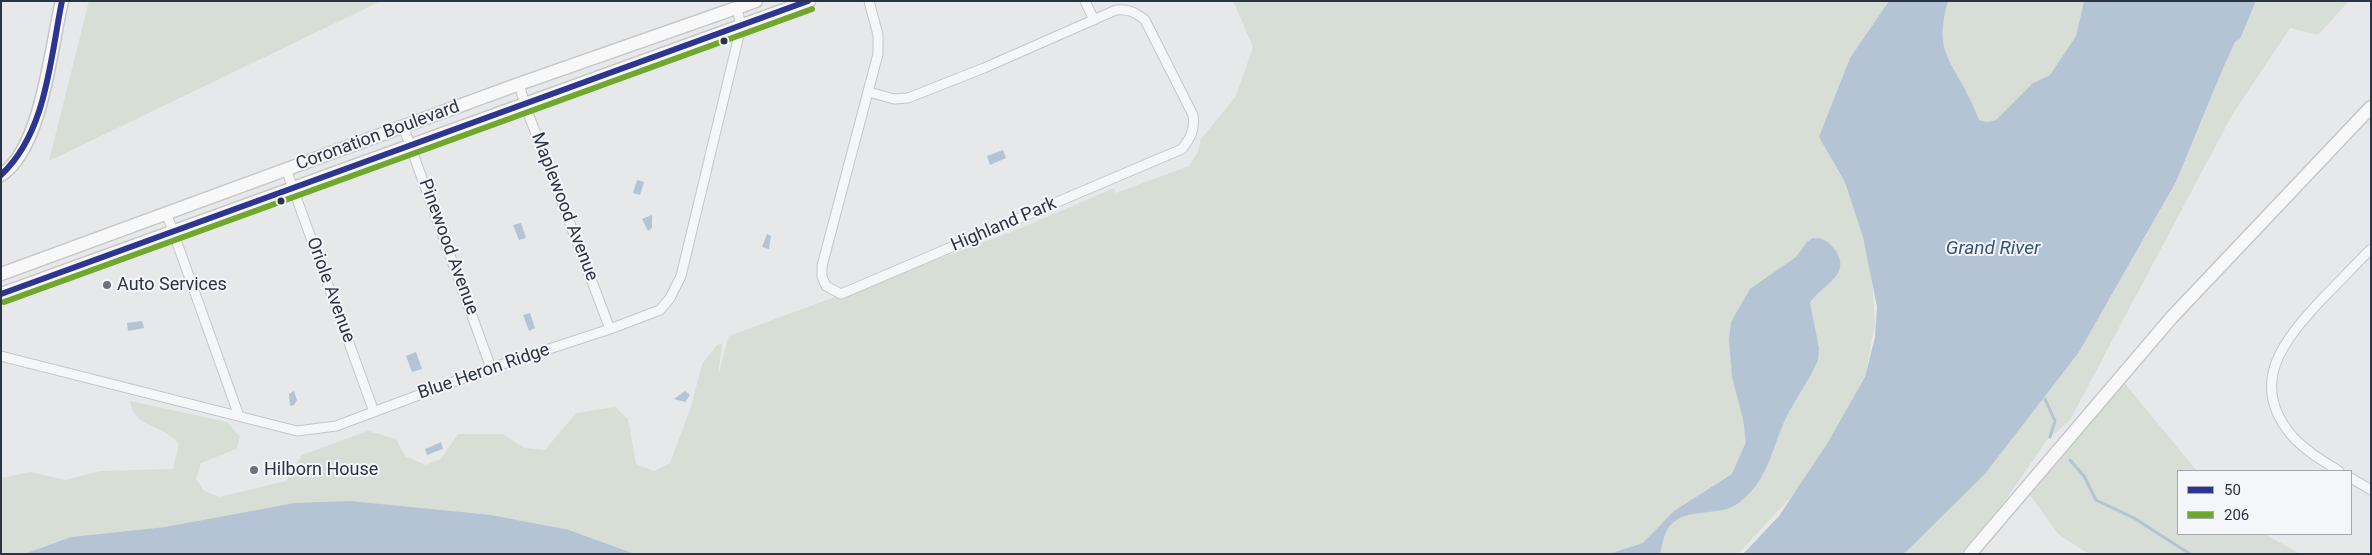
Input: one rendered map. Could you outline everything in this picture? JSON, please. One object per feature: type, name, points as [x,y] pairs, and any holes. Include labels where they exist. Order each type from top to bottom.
[{"type":"main road","points":[[1,175],[16,163],[30,137],[56,40],[62,1]]},
{"type":"main road","name":"Coronation Boulevard","points":[[1,274],[519,84],[756,1]]},
{"type":"main road","name":"Coronation Boulevard","points":[[1,294],[411,147],[809,1]]},
{"type":"main road","points":[[597,57],[605,76]]},
{"type":"main road","points":[[1970,554],[2172,317],[2371,107]]},
{"type":"main road","points":[[27,265],[34,282]]},
{"type":"street","name":"Highland Park","points":[[868,92],[894,99],[908,98],[984,68],[1116,10],[1126,9],[1135,12],[1145,20],[1193,115],[1194,126],[1191,137],[1182,149],[841,294],[826,286],[822,277],[822,266],[878,54],[878,35],[869,1]]},
{"type":"street","points":[[1085,1],[1094,20]]},
{"type":"street","name":"Blue Heron Ridge","points":[[1,356],[239,416],[297,430],[310,431],[336,426],[492,368],[610,329],[660,310],[670,298],[681,276],[741,27],[737,8]]},
{"type":"street","name":"Maplewood Avenue","points":[[519,84],[525,105],[610,329]]},
{"type":"street","name":"Pinewood Avenue","points":[[403,126],[492,368]]},
{"type":"street","name":"Oriole Avenue","points":[[286,169],[374,412]]},
{"type":"street","points":[[166,212],[239,416]]},
{"type":"street","points":[[2338,470],[2306,449],[2280,420],[2274,403],[2273,378],[2276,359],[2295,328],[2371,248]]},
{"type":"street","points":[[2352,479],[2371,490]]},
{"type":"shaded area","points":[[89,1],[381,1],[49,161]]},
{"type":"shaded area","points":[[1233,1],[1889,1],[1848,62],[1868,222],[1875,323],[1865,377],[1828,457],[1738,554],[635,554],[569,530],[165,527],[71,537],[24,554],[1,554],[1,478],[31,472],[65,480],[100,471],[173,469],[179,444],[165,432],[137,417],[130,401],[227,422],[240,437],[236,449],[201,463],[196,479],[203,490],[219,497],[286,481],[302,455],[368,431],[396,439],[405,456],[426,465],[441,459],[458,434],[502,434],[525,448],[545,450],[576,413],[615,407],[628,419],[636,464],[654,471],[670,463],[690,410],[702,364],[717,345],[722,344],[718,376],[729,336],[1014,231],[1114,188],[1116,193],[1189,166],[1198,152],[1201,139],[1236,96],[1253,47]]},
{"type":"shaded area","points":[[1948,1],[2084,1],[2076,36],[2050,75],[2033,83],[1996,120],[1987,122],[1979,120],[1946,53],[1943,32]]},
{"type":"shaded area","points":[[2256,1],[2349,1],[2318,35],[2290,28],[2232,115],[2070,420],[2047,440],[2002,505],[1960,554],[1904,554],[1985,474],[2079,352],[2176,183],[2224,66],[2235,42],[2240,39]]},
{"type":"shaded area","points":[[2122,380],[2196,470],[2177,470],[2177,535],[2266,535],[2301,554],[2089,554],[2058,534],[2030,495]]},
{"type":"water","name":"Grand River","points":[[1889,1],[1948,1],[1943,32],[1946,53],[1979,120],[1987,122],[1996,120],[2033,83],[2050,75],[2076,36],[2084,1],[2256,1],[2240,39],[2235,42],[2224,66],[2176,182],[2079,352],[1985,474],[1904,554],[1743,554],[1779,516],[1827,444],[1865,377],[1875,337],[1877,307],[1863,237],[1845,182],[1819,137],[1850,58]]},
{"type":"water","points":[[1003,150],[1006,158],[990,165],[987,156]]},
{"type":"water","points":[[637,180],[644,182],[640,195],[633,193]]},
{"type":"water","points":[[652,215],[652,228],[648,231],[642,219]]},
{"type":"water","points":[[521,223],[526,238],[519,240],[513,225]]},
{"type":"water","points":[[767,234],[771,236],[769,249],[762,247]]},
{"type":"water","points":[[1813,238],[1823,239],[1830,244],[1840,259],[1840,266],[1838,273],[1810,303],[1819,348],[1818,360],[1785,420],[1768,464],[1757,484],[1740,502],[1731,507],[1690,515],[1673,523],[1665,534],[1660,554],[1609,554],[1643,543],[1674,511],[1732,474],[1746,442],[1743,419],[1732,377],[1729,340],[1731,322],[1750,289],[1796,257],[1807,242]]},
{"type":"water","points":[[530,313],[535,328],[529,331],[523,315]]},
{"type":"water","points":[[142,321],[144,328],[128,331],[127,323]]},
{"type":"water","points":[[416,352],[422,369],[412,372],[406,356]]},
{"type":"water","points":[[294,391],[297,400],[294,405],[290,406],[289,394]]},
{"type":"water","points":[[685,391],[690,395],[685,402],[674,399]]},
{"type":"water","points":[[441,442],[443,449],[427,455],[425,449]]},
{"type":"water","points":[[350,501],[491,515],[569,530],[635,554],[24,554],[71,537],[165,527],[295,503]]},
{"type":"waterway","points":[[2045,399],[2055,421],[2050,437]]},
{"type":"waterway","points":[[2070,460],[2084,476],[2096,500],[2134,518],[2190,554]]},
{"type":"transit line","name":"50","points":[[1,175],[16,158],[28,138],[37,116],[50,70],[62,1]]},
{"type":"transit line","name":"50","points":[[1,294],[808,1]]},
{"type":"transit line","name":"206","points":[[4,302],[812,9]]},
{"type":"place","name":"Auto Services","points":[[107,285]]},
{"type":"place","name":"Hilborn House","points":[[254,470]]}]
